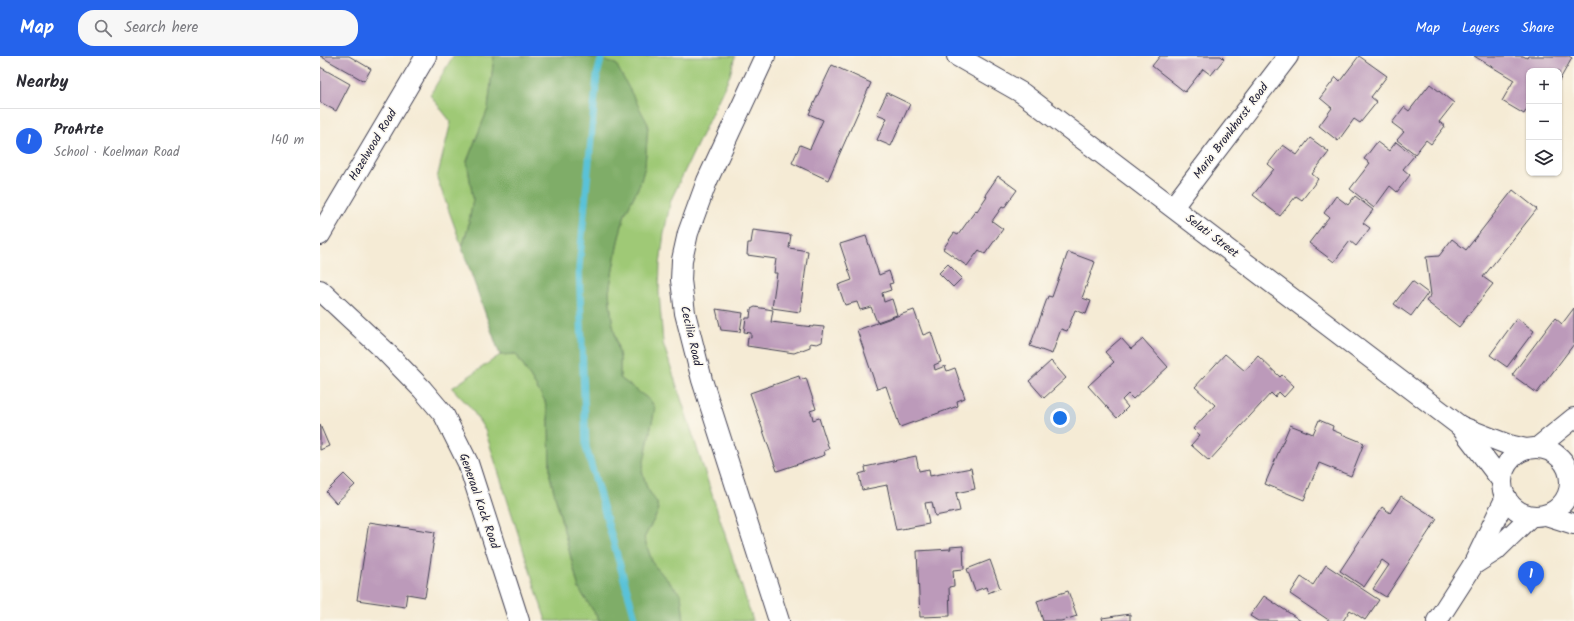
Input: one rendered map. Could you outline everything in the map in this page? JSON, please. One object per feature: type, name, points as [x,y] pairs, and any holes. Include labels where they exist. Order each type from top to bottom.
[{"type":"street","name":"Hazelwood Road","points":[[320,235],[426,56]]},
{"type":"street","name":"Cecilia Road","points":[[765,56],[707,181],[688,233],[682,260],[681,280],[685,313],[702,380],[779,621]]},
{"type":"street","name":"Selati Street","points":[[957,56],[1022,93],[1460,426],[1509,445],[1532,448]]},
{"type":"street","name":"Maria Bronkhorst Road","points":[[1173,207],[1288,56]]},
{"type":"street","name":"Generaal Kock Road","points":[[320,290],[383,348],[422,389],[444,416],[468,463],[519,621]]},
{"type":"street","points":[[1436,621],[1473,565],[1504,489],[1504,471],[1509,462],[1517,454],[1532,448],[1574,418]]},
{"type":"street","name":"Selati Street","points":[[1460,426],[1504,489]]},
{"type":"street","points":[[1473,565],[1495,551],[1538,515],[1556,510],[1564,503],[1572,476],[1564,462],[1557,454],[1548,450],[1532,448]]},
{"type":"street","points":[[1504,489],[1516,510],[1574,524]]},
{"type":"green space","points":[[453,56],[494,56],[488,109],[467,161],[473,199],[468,228],[462,247],[437,178],[451,122],[430,95]]},
{"type":"green space","points":[[494,56],[586,56],[616,64],[648,124],[645,166],[640,184],[625,214],[618,241],[609,292],[612,320],[620,358],[620,378],[651,401],[655,408],[642,471],[647,488],[657,503],[658,512],[644,538],[653,564],[681,595],[684,621],[600,621],[579,589],[550,476],[549,420],[545,401],[516,354],[500,355],[462,248],[468,228],[473,199],[467,161],[488,109]]},
{"type":"green space","points":[[586,56],[735,56],[730,75],[671,200],[664,233],[660,265],[659,292],[663,343],[753,621],[684,621],[681,595],[653,564],[644,538],[658,512],[657,503],[647,488],[642,471],[655,408],[651,401],[620,378],[620,358],[612,320],[609,292],[618,241],[625,214],[640,184],[645,166],[648,124]]},
{"type":"green space","points":[[516,354],[545,401],[549,420],[550,476],[579,589],[600,621],[546,621],[485,430],[471,408],[452,388],[500,355]]},
{"type":"building","points":[[320,56],[349,56],[371,69],[364,81]]},
{"type":"building","points":[[1160,56],[1221,56],[1224,59],[1211,75],[1203,69],[1185,92],[1152,66]]},
{"type":"building","points":[[1359,56],[1387,76],[1371,97],[1377,102],[1360,123],[1354,119],[1338,141],[1319,126],[1332,108],[1320,98],[1336,77],[1340,81]]},
{"type":"building","points":[[1474,56],[1523,56],[1527,58],[1528,56],[1569,56],[1572,58],[1562,76],[1562,68],[1526,68],[1526,110],[1524,114],[1502,101],[1514,80]]},
{"type":"building","points":[[832,65],[871,83],[828,180],[792,163],[800,145],[810,149],[823,120],[809,114]]},
{"type":"building","points":[[320,67],[350,84],[336,111],[320,102]]},
{"type":"building","points":[[1430,84],[1454,103],[1439,122],[1445,126],[1431,144],[1426,140],[1415,154],[1397,140],[1404,132],[1392,123],[1404,107],[1409,111]]},
{"type":"building","points":[[887,93],[910,104],[891,146],[877,140],[887,118],[877,114]]},
{"type":"building","points":[[1310,138],[1329,152],[1312,174],[1318,179],[1302,200],[1296,196],[1280,216],[1253,195],[1274,169],[1268,164],[1283,145],[1297,155]]},
{"type":"building","points":[[1377,142],[1389,151],[1396,142],[1414,156],[1403,169],[1410,175],[1397,192],[1390,186],[1374,208],[1350,189],[1370,163],[1364,159]]},
{"type":"building","points":[[998,176],[1017,190],[992,221],[1003,229],[985,254],[979,250],[967,266],[943,249],[954,233],[958,235],[976,210],[977,211],[987,196],[985,195]]},
{"type":"building","points":[[1513,190],[1537,209],[1483,277],[1493,284],[1459,327],[1426,301],[1431,295],[1426,257],[1439,256],[1452,239],[1466,250]]},
{"type":"building","points":[[1336,196],[1348,205],[1355,196],[1373,210],[1363,223],[1370,228],[1356,246],[1350,241],[1334,262],[1309,243],[1329,217],[1324,213]]},
{"type":"building","points":[[753,230],[791,235],[789,248],[808,251],[800,312],[772,308],[777,273],[774,273],[776,259],[747,255],[748,243],[751,243]]},
{"type":"building","points":[[866,236],[879,275],[889,271],[893,283],[889,284],[891,290],[882,293],[884,302],[892,299],[897,315],[877,322],[871,307],[860,310],[857,302],[845,305],[838,285],[852,280],[840,244]]},
{"type":"building","points":[[1068,252],[1095,262],[1082,298],[1091,301],[1086,314],[1075,310],[1067,331],[1061,329],[1052,354],[1030,346],[1048,296],[1052,297]]},
{"type":"building","points":[[948,264],[962,278],[953,287],[939,273]]},
{"type":"building","points":[[1412,281],[1428,293],[1411,316],[1394,304]]},
{"type":"building","points":[[755,307],[773,310],[771,322],[824,327],[822,342],[817,344],[810,343],[810,347],[794,353],[747,346],[748,337],[751,338],[751,333],[744,332],[746,318],[750,318],[751,309]]},
{"type":"building","points":[[1574,308],[1574,344],[1537,393],[1512,375],[1555,318],[1562,324]]},
{"type":"building","points":[[716,309],[743,313],[740,332],[721,330]]},
{"type":"building","points":[[914,310],[923,335],[931,332],[941,362],[934,365],[935,370],[945,366],[947,371],[955,368],[965,398],[957,401],[958,406],[900,427],[886,386],[877,389],[857,330]]},
{"type":"building","points":[[1517,318],[1534,331],[1507,367],[1490,355]]},
{"type":"building","points":[[1121,338],[1131,349],[1143,339],[1168,367],[1133,399],[1128,394],[1122,400],[1128,407],[1117,418],[1088,386],[1114,362],[1105,352]]},
{"type":"building","points":[[1225,354],[1245,371],[1258,356],[1280,377],[1282,375],[1294,386],[1284,397],[1279,392],[1275,397],[1271,393],[1209,461],[1191,445],[1200,435],[1193,429],[1215,405],[1195,387]]},
{"type":"building","points":[[1051,361],[1066,378],[1044,398],[1029,381]]},
{"type":"building","points":[[799,376],[800,380],[806,378],[816,409],[810,411],[813,420],[819,418],[829,449],[824,451],[825,455],[777,471],[750,393]]},
{"type":"building","points":[[1319,420],[1333,426],[1332,430],[1364,443],[1351,476],[1319,463],[1304,500],[1265,484],[1290,425],[1313,434]]},
{"type":"building","points":[[320,425],[329,446],[320,450]]},
{"type":"building","points":[[916,456],[919,471],[929,469],[930,476],[971,468],[975,489],[956,493],[960,511],[935,516],[932,502],[925,503],[929,524],[896,530],[887,485],[862,490],[859,474],[866,472],[865,467]]},
{"type":"building","points":[[344,474],[355,485],[336,503],[326,492]]},
{"type":"building","points":[[1401,496],[1437,519],[1386,597],[1373,589],[1389,565],[1382,560],[1364,587],[1340,571],[1382,507],[1390,513]]},
{"type":"building","points":[[369,522],[435,532],[425,597],[407,594],[405,607],[357,600]]},
{"type":"building","points":[[963,546],[964,569],[953,570],[954,586],[949,587],[950,616],[920,617],[917,551],[951,549],[950,547]]},
{"type":"building","points":[[990,560],[1000,588],[988,593],[986,587],[975,591],[967,569]]},
{"type":"building","points":[[1326,565],[1379,600],[1365,620],[1350,610],[1343,621],[1330,621],[1290,594],[1301,577],[1313,585]]},
{"type":"building","points":[[1068,591],[1077,616],[1061,621],[1043,621],[1037,601]]},
{"type":"building","points":[[1264,596],[1301,621],[1258,621],[1250,616]]},
{"type":"building","points":[[1130,614],[1130,621],[1103,621],[1102,618]]},
{"type":"waterway","points":[[602,56],[597,75],[579,268],[586,447],[636,621]]},
{"type":"place","name":"ProArte","points":[[1531,594]]}]
